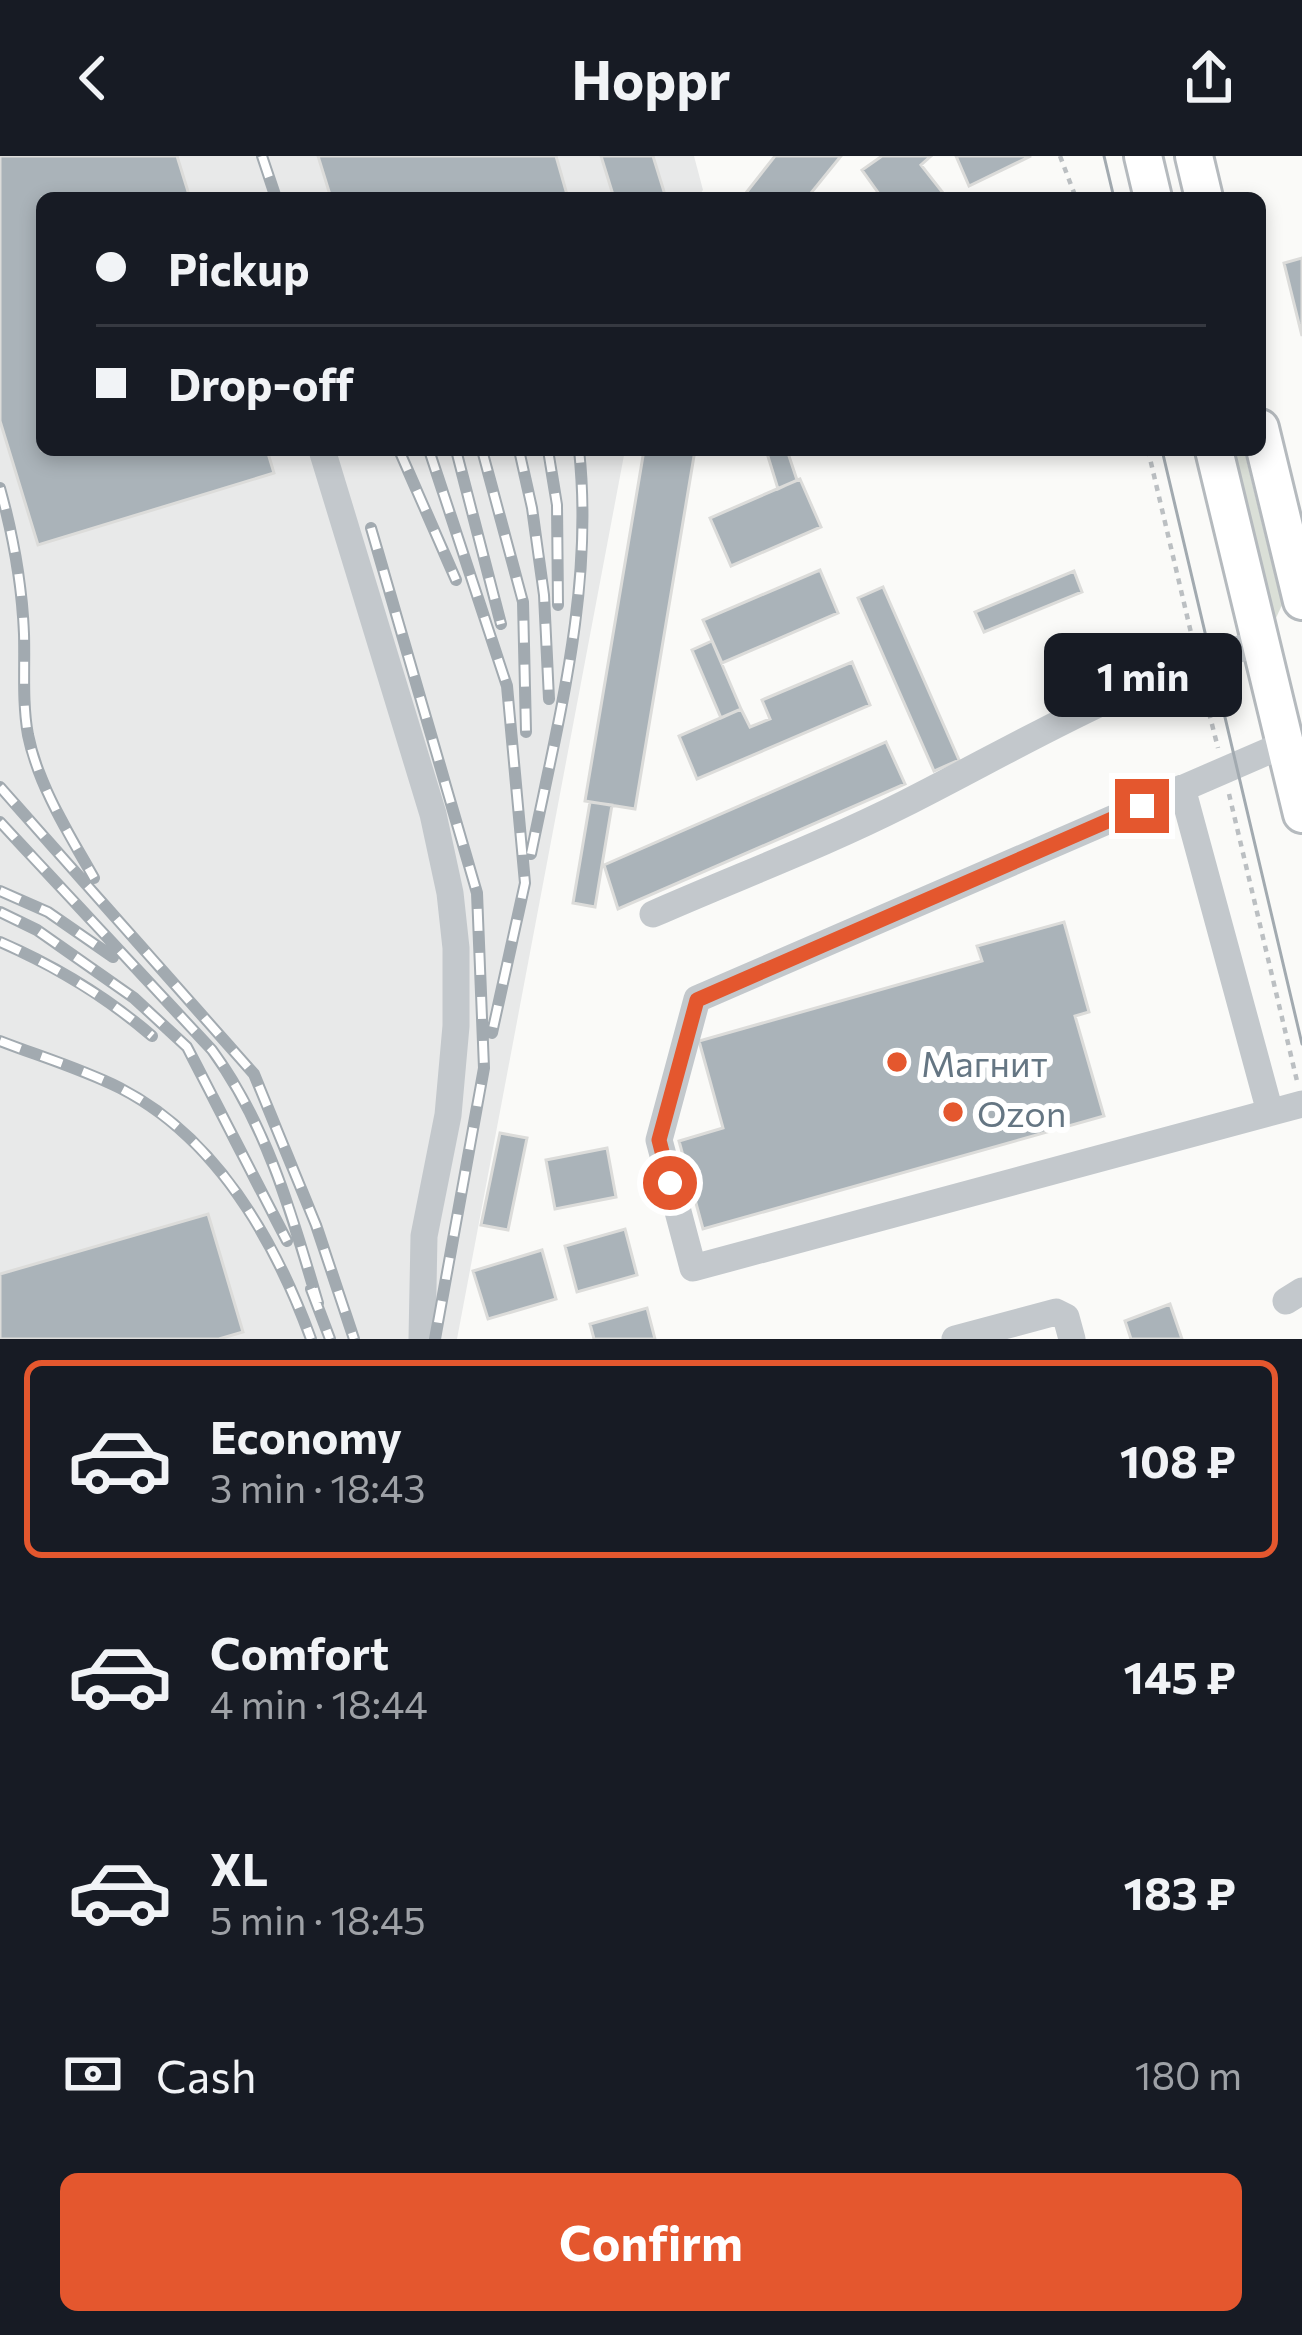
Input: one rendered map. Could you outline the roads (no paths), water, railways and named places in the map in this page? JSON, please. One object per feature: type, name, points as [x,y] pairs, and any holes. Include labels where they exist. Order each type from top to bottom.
[{"type":"main road","points":[[1143,156],[1152,192]]},
{"type":"main road","points":[[1194,156],[1203,192]]},
{"type":"main road","points":[[1266,453],[1302,601]]},
{"type":"main road","points":[[1215,456],[1261,643],[1293,740],[1302,814]]},
{"type":"lane","points":[[324,456],[433,814],[450,893],[456,1026],[448,1115],[424,1236],[422,1339]]},
{"type":"lane","points":[[653,914],[902,805],[1004,748],[1129,688],[1197,661],[1261,643]]},
{"type":"lane","points":[[1293,740],[697,1000],[659,1140],[693,1268],[1270,1112],[1299,1092]]},
{"type":"lane","points":[[1182,788],[1270,1112]]},
{"type":"lane","points":[[955,1339],[1056,1312],[1066,1317],[1072,1339]]},
{"type":"tram line","points":[[1104,156],[1113,192]]},
{"type":"tram line","points":[[1163,456],[1302,1044]]},
{"type":"railway","points":[[262,156],[274,192]]},
{"type":"railway","points":[[402,456],[456,580]]},
{"type":"railway","points":[[431,456],[507,686],[525,883],[492,1033]]},
{"type":"railway","points":[[458,456],[501,624]]},
{"type":"railway","points":[[484,456],[523,602],[526,732]]},
{"type":"railway","points":[[520,456],[544,595],[549,699]]},
{"type":"railway","points":[[549,456],[557,505],[558,605]]},
{"type":"railway","points":[[531,854],[578,603],[579,456]]},
{"type":"railway","points":[[0,488],[21,597],[28,735],[47,791],[94,878]]},
{"type":"railway","points":[[371,528],[477,893],[484,1068],[435,1339]]},
{"type":"railway","points":[[0,787],[254,1074],[316,1225],[354,1339]]},
{"type":"railway","points":[[0,822],[212,1050],[263,1140],[318,1303]]},
{"type":"railway","points":[[0,891],[48,912],[113,957]]},
{"type":"railway","points":[[0,912],[37,930],[134,998],[187,1047],[287,1241]]},
{"type":"railway","points":[[0,942],[79,983],[152,1036]]},
{"type":"railway","points":[[0,1041],[120,1088],[186,1135],[214,1164],[260,1230],[311,1339]]},
{"type":"railway","points":[[311,1289],[330,1339]]},
{"type":"place","name":"Магнит","points":[[897,1062]]},
{"type":"place","name":"Ozon","points":[[953,1112]]}]
